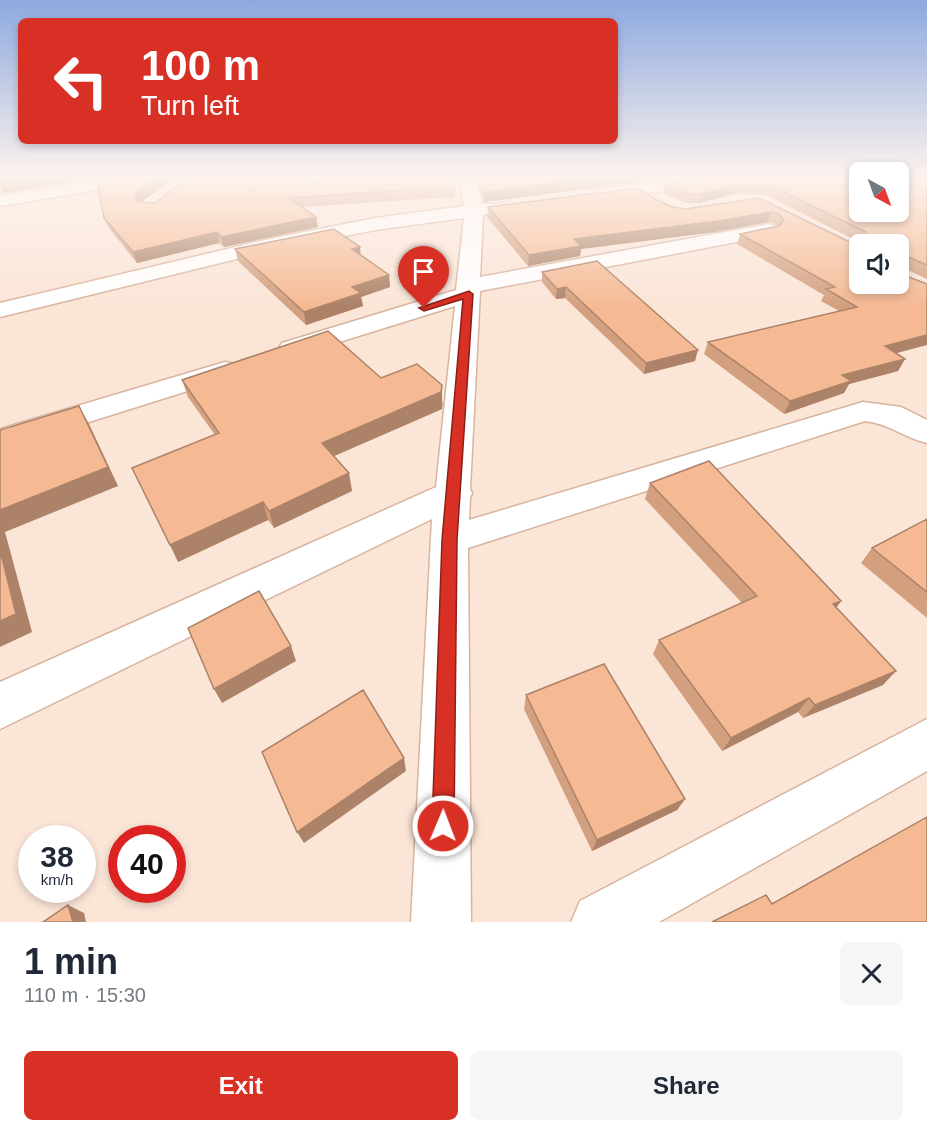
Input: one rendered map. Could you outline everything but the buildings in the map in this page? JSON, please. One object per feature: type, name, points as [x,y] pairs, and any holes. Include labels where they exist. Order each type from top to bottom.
[{"type":"street","points":[[0,310],[269,245],[392,220]]},
{"type":"street","points":[[441,922],[449,540],[455,493],[468,290],[480,220]]},
{"type":"street","points":[[0,440],[257,360],[468,290],[768,230]]},
{"type":"street","points":[[449,540],[863,411],[890,414],[927,433]]},
{"type":"street","points":[[0,706],[455,493]]},
{"type":"street","points":[[602,922],[927,744]]},
{"type":"route","points":[[424,308],[469,294],[455,493],[449,540],[443,826]]}]
